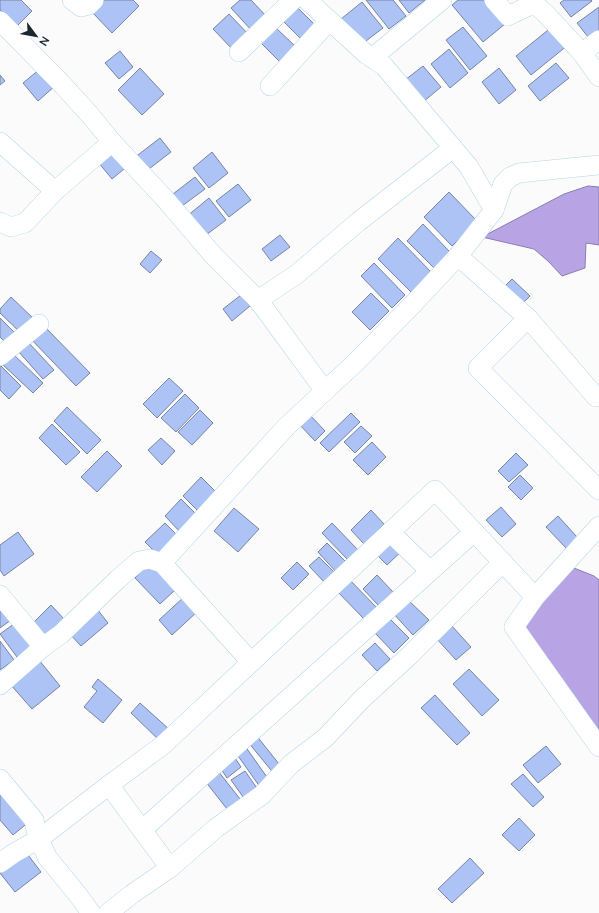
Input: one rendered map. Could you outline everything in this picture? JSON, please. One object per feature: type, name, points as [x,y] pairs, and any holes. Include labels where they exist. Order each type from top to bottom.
[{"type":"street","points":[[72,0],[82,7],[89,5],[94,0]]},
{"type":"street","points":[[239,52],[293,0]]},
{"type":"street","points":[[307,0],[366,54],[384,66],[469,167],[494,210]]},
{"type":"street","points":[[372,58],[442,0]]},
{"type":"street","points":[[494,0],[508,16],[531,5],[538,7],[582,53],[599,77]]},
{"type":"street","points":[[0,21],[90,115],[112,142],[166,200],[212,255],[258,300],[325,391]]},
{"type":"street","points":[[270,86],[330,21]]},
{"type":"street","points":[[582,53],[599,40]]},
{"type":"street","points":[[0,142],[55,191]]},
{"type":"street","points":[[0,222],[11,227],[25,223],[55,191],[112,142]]},
{"type":"street","points":[[258,300],[297,274],[364,218],[453,148]]},
{"type":"street","points":[[162,563],[286,427],[355,363],[458,256],[494,210],[504,184],[510,177],[519,173],[599,165]]},
{"type":"street","points":[[458,256],[528,318],[596,397]]},
{"type":"street","points":[[528,318],[478,368],[599,490]]},
{"type":"street","points":[[0,356],[39,324]]},
{"type":"street","points":[[0,863],[39,839],[163,745],[435,490],[535,597]]},
{"type":"street","points":[[599,526],[535,597],[514,627],[599,747]]},
{"type":"street","points":[[390,532],[430,571]]},
{"type":"street","points":[[142,830],[474,532]]},
{"type":"street","points":[[0,685],[43,647],[61,634],[118,579],[139,561],[150,560],[162,563],[251,662]]},
{"type":"street","points":[[108,913],[132,894],[170,868],[216,828],[262,795],[291,764],[325,738],[363,698],[503,562]]},
{"type":"street","points":[[0,595],[43,647]]},
{"type":"street","points":[[0,780],[34,820],[39,839],[47,857],[91,913]]},
{"type":"street","points":[[109,785],[170,868]]},
{"type":"shaded area","points":[[588,186],[599,187],[599,245],[586,243],[585,268],[562,276],[534,249],[482,237],[564,194]]},
{"type":"shaded area","points":[[559,562],[594,576],[599,580],[599,742],[531,642],[520,616]]},
{"type":"building","points":[[0,0],[21,0],[32,11],[17,26],[0,10]]},
{"type":"building","points":[[104,0],[133,0],[139,6],[112,33],[92,12]]},
{"type":"building","points":[[240,0],[251,0],[268,18],[253,32],[231,8]]},
{"type":"building","points":[[366,0],[393,0],[406,16],[389,29]]},
{"type":"building","points":[[399,0],[425,0],[409,13]]},
{"type":"building","points":[[458,0],[485,0],[505,24],[483,42],[452,5]]},
{"type":"building","points":[[564,0],[592,1],[571,17],[560,3]]},
{"type":"building","points":[[362,2],[383,28],[362,44],[341,19]]},
{"type":"building","points":[[599,7],[599,37],[592,42],[577,23]]},
{"type":"building","points":[[298,8],[318,28],[304,42],[284,22]]},
{"type":"building","points":[[229,14],[250,36],[234,51],[213,29]]},
{"type":"building","points":[[553,26],[568,45],[531,75],[516,56]]},
{"type":"building","points":[[275,27],[297,48],[282,64],[260,42]]},
{"type":"building","points":[[463,27],[487,56],[470,70],[446,40]]},
{"type":"building","points":[[449,49],[468,73],[450,88],[431,64]]},
{"type":"building","points":[[120,51],[133,67],[119,79],[105,63]]},
{"type":"building","points":[[556,63],[569,78],[540,101],[528,86]]},
{"type":"building","points":[[423,66],[441,87],[423,102],[405,80]]},
{"type":"building","points":[[140,68],[164,94],[142,115],[118,90]]},
{"type":"building","points":[[499,68],[516,90],[499,104],[482,82]]},
{"type":"building","points":[[40,69],[55,86],[38,101],[23,83]]},
{"type":"building","points":[[0,75],[5,81],[0,85]]},
{"type":"building","points":[[160,138],[171,152],[145,172],[134,158]]},
{"type":"building","points":[[115,147],[130,164],[112,179],[98,162]]},
{"type":"building","points":[[212,152],[228,173],[209,188],[193,168]]},
{"type":"building","points":[[195,177],[205,189],[182,206],[173,194]]},
{"type":"building","points":[[238,184],[251,200],[229,217],[216,201]]},
{"type":"building","points":[[449,192],[477,221],[452,246],[424,217]]},
{"type":"building","points":[[209,198],[226,220],[202,238],[186,217]]},
{"type":"building","points":[[423,224],[450,252],[434,268],[407,241]]},
{"type":"building","points":[[280,235],[290,247],[271,261],[262,249]]},
{"type":"building","points":[[398,238],[432,273],[412,293],[378,259]]},
{"type":"building","points":[[151,251],[162,260],[150,273],[140,264]]},
{"type":"building","points":[[374,263],[405,295],[392,308],[361,276]]},
{"type":"building","points":[[512,279],[530,296],[521,305],[503,288]]},
{"type":"building","points":[[371,293],[389,311],[370,330],[352,312]]},
{"type":"building","points":[[241,295],[250,306],[232,321],[223,309]]},
{"type":"building","points":[[11,297],[36,321],[23,335],[0,313],[0,309]]},
{"type":"building","points":[[0,318],[17,335],[8,345],[0,337]]},
{"type":"building","points":[[43,325],[90,373],[76,386],[30,338]]},
{"type":"building","points":[[28,342],[54,370],[43,379],[18,351]]},
{"type":"building","points":[[11,352],[43,383],[33,393],[1,363]]},
{"type":"building","points":[[0,365],[21,386],[9,399],[0,390]]},
{"type":"building","points":[[169,378],[183,391],[157,418],[143,404]]},
{"type":"building","points":[[185,394],[199,408],[176,432],[161,418]]},
{"type":"building","points":[[67,407],[101,440],[87,454],[54,421]]},
{"type":"building","points":[[200,410],[213,423],[192,445],[178,432]]},
{"type":"building","points":[[308,413],[325,431],[315,441],[298,423]]},
{"type":"building","points":[[351,413],[360,422],[329,452],[320,443]]},
{"type":"building","points":[[52,424],[80,452],[66,465],[39,438]]},
{"type":"building","points":[[361,426],[372,436],[355,453],[344,442]]},
{"type":"building","points":[[161,438],[175,451],[162,465],[148,450]]},
{"type":"building","points":[[372,442],[386,457],[368,475],[353,460]]},
{"type":"building","points":[[107,451],[122,466],[97,492],[81,477]]},
{"type":"building","points":[[516,453],[528,465],[509,482],[498,471]]},
{"type":"building","points":[[520,475],[533,488],[521,500],[508,487]]},
{"type":"building","points":[[201,477],[217,493],[199,512],[183,496]]},
{"type":"building","points":[[181,499],[198,516],[182,534],[165,516]]},
{"type":"building","points":[[501,507],[516,524],[502,537],[486,520]]},
{"type":"building","points":[[234,508],[259,529],[238,552],[214,531]]},
{"type":"building","points":[[371,510],[384,524],[364,544],[351,530]]},
{"type":"building","points":[[558,516],[577,537],[566,548],[546,527]]},
{"type":"building","points":[[165,523],[179,537],[160,557],[145,542]]},
{"type":"building","points":[[332,523],[358,550],[348,560],[322,533]]},
{"type":"building","points":[[18,532],[34,554],[4,576],[0,570],[0,545]]},
{"type":"building","points":[[392,534],[405,548],[387,565],[374,552]]},
{"type":"building","points":[[327,543],[347,563],[337,573],[318,552]]},
{"type":"building","points":[[319,557],[336,574],[326,584],[309,566]]},
{"type":"building","points":[[297,562],[309,574],[293,590],[281,578]]},
{"type":"building","points":[[149,563],[175,590],[160,604],[135,578]]},
{"type":"building","points":[[377,575],[393,592],[379,606],[363,589]]},
{"type":"building","points":[[347,577],[377,608],[365,620],[335,589]]},
{"type":"building","points":[[185,596],[198,611],[172,635],[159,620]]},
{"type":"building","points":[[407,599],[429,620],[413,635],[392,612]]},
{"type":"building","points":[[51,605],[64,619],[45,638],[31,625]]},
{"type":"building","points":[[0,608],[11,620],[0,628]]},
{"type":"building","points":[[97,609],[108,623],[81,646],[69,633]]},
{"type":"building","points":[[388,617],[409,638],[394,653],[374,632]]},
{"type":"building","points":[[18,621],[35,644],[17,657],[0,634]]},
{"type":"building","points":[[451,625],[471,647],[456,660],[436,638]]},
{"type":"building","points":[[0,641],[14,660],[0,670]]},
{"type":"building","points":[[375,643],[390,659],[377,671],[362,655]]},
{"type":"building","points":[[39,660],[60,686],[32,709],[10,684]]},
{"type":"building","points":[[469,669],[499,700],[482,716],[453,684]]},
{"type":"building","points":[[98,679],[122,700],[103,723],[84,707],[97,691],[92,687]]},
{"type":"building","points":[[435,695],[470,733],[457,745],[421,708]]},
{"type":"building","points":[[140,703],[170,730],[160,741],[131,713]]},
{"type":"building","points":[[256,735],[283,769],[275,775],[248,742]]},
{"type":"building","points":[[245,746],[269,780],[260,787],[236,753]]},
{"type":"building","points":[[546,746],[561,764],[538,783],[523,765]]},
{"type":"building","points":[[233,755],[241,767],[227,778],[219,766]]},
{"type":"building","points":[[218,771],[244,804],[231,814],[205,781]]},
{"type":"building","points":[[245,771],[259,791],[246,801],[231,780]]},
{"type":"building","points":[[523,774],[544,797],[533,807],[511,784]]},
{"type":"building","points":[[0,784],[30,821],[13,835],[0,820]]},
{"type":"building","points":[[519,818],[535,835],[519,851],[502,835]]},
{"type":"building","points":[[25,851],[41,872],[15,892],[0,873],[0,870]]},
{"type":"building","points":[[470,858],[484,873],[452,903],[438,889]]}]
